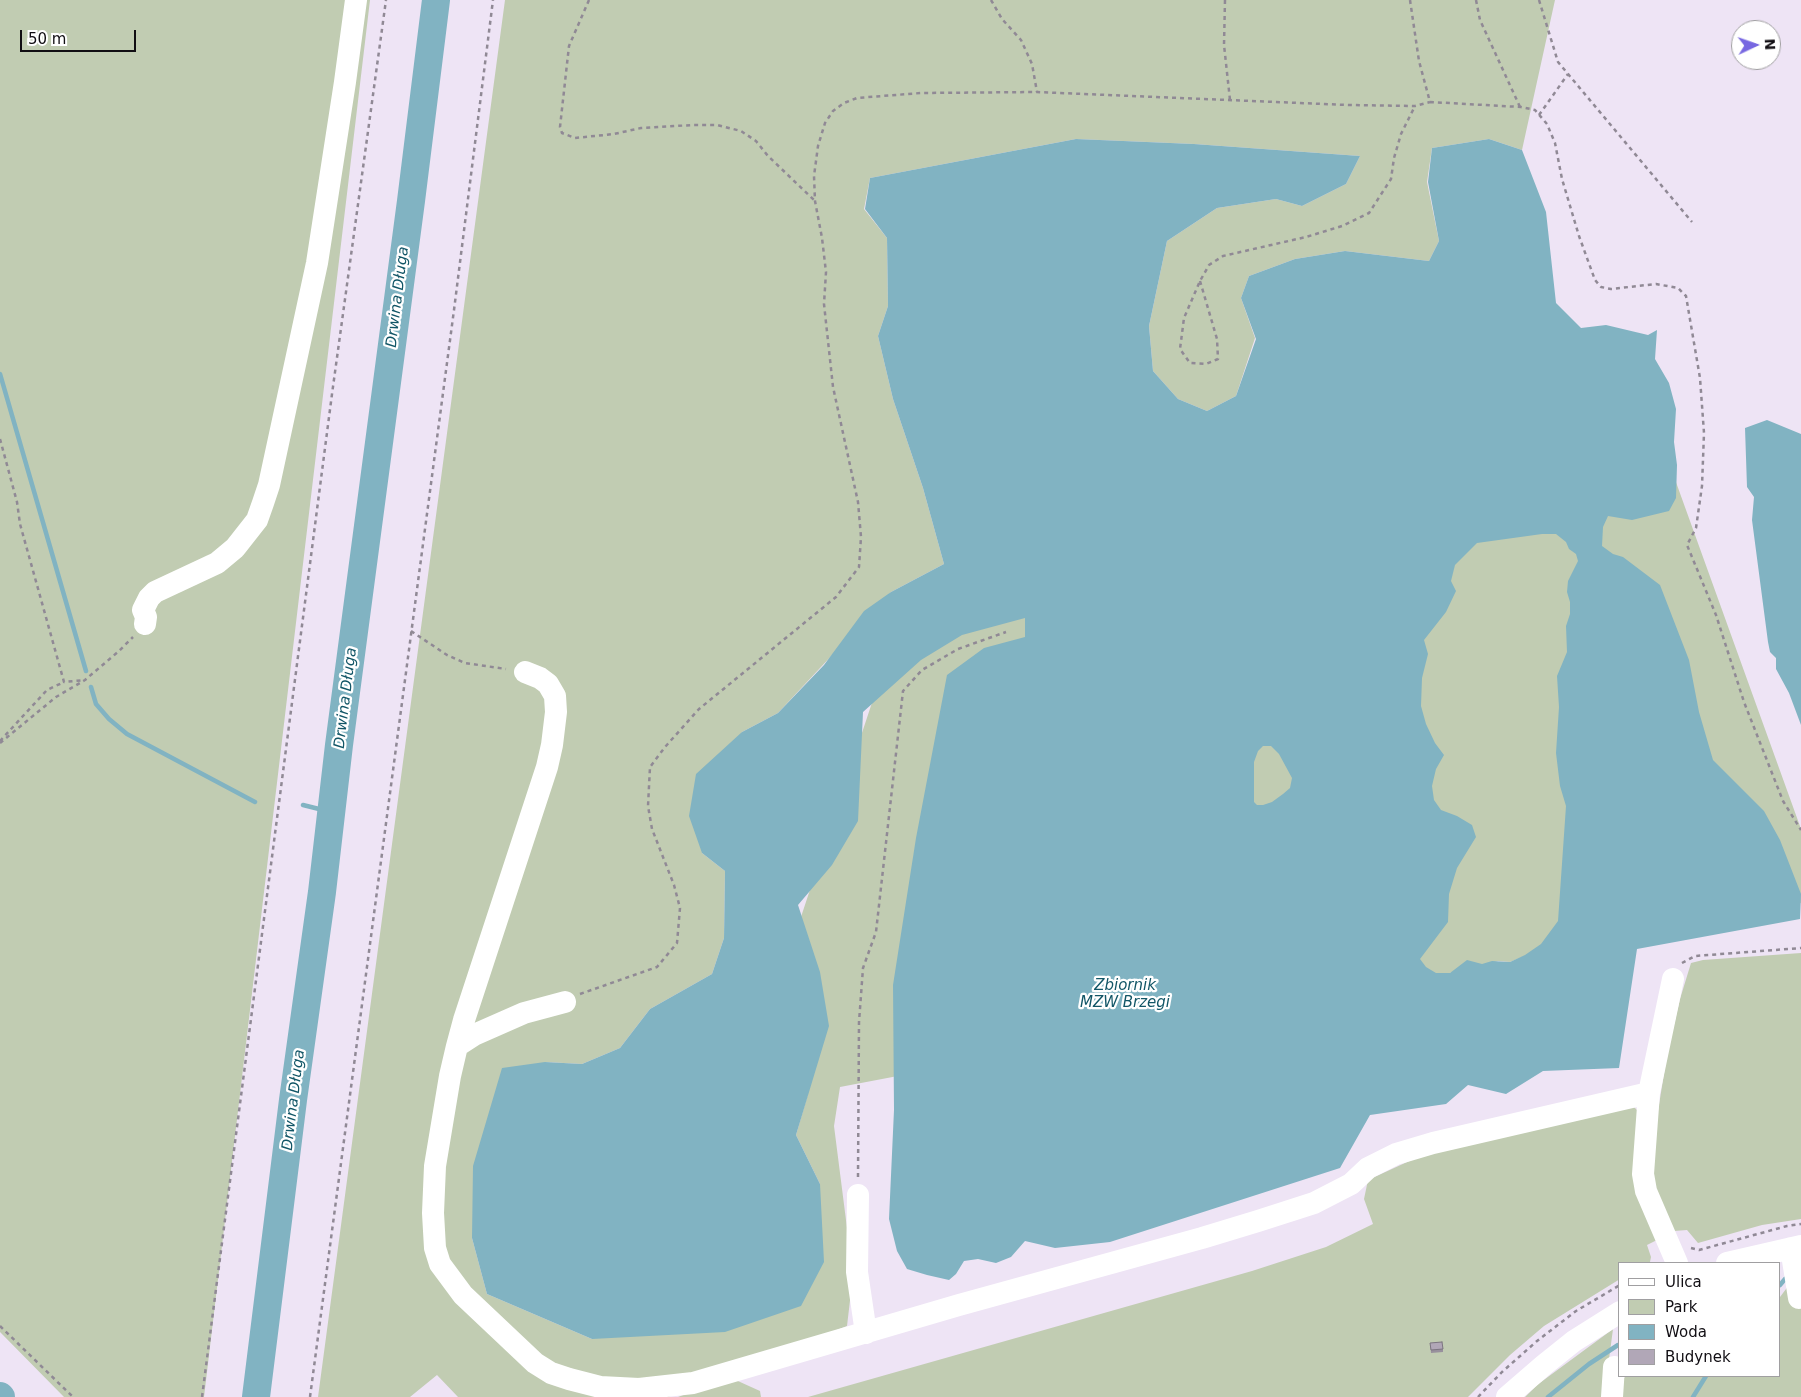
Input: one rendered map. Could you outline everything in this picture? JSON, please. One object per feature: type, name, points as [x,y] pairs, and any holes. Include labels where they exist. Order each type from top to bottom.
[{"type":"street","points":[[145,624],[146,617],[143,610],[149,598],[155,592],[216,563],[235,548],[257,520],[263,503],[269,484],[317,263],[346,82],[356,0]]},
{"type":"street","points":[[525,672],[540,678],[548,684],[555,696],[556,712],[552,745],[545,774],[457,1046],[435,1166],[433,1213],[435,1248],[440,1264],[463,1295],[535,1363],[551,1372],[600,1387],[639,1389],[693,1384],[959,1305],[1202,1238],[1314,1203],[1351,1184],[1368,1168],[1396,1154],[1433,1143],[1649,1093]]},
{"type":"street","points":[[1673,979],[1649,1093],[1643,1174],[1646,1191],[1673,1254]]},
{"type":"street","points":[[457,1046],[474,1035],[524,1013],[565,1002]]},
{"type":"street","points":[[858,1196],[857,1272],[866,1333]]},
{"type":"street","points":[[1731,1262],[1796,1247],[1799,1298]]},
{"type":"street","points":[[1507,1397],[1574,1341],[1618,1313]]},
{"type":"street","points":[[1612,1397],[1614,1367]]},
{"type":"path","points":[[202,1397],[332,394],[386,0]]},
{"type":"path","points":[[310,1397],[410,631],[453,320],[493,0]]},
{"type":"path","points":[[589,0],[570,46],[560,127],[562,133],[574,138],[614,134],[641,128],[693,125],[717,125],[741,131],[756,141],[768,156],[815,201]]},
{"type":"path","points":[[991,0],[1002,19],[1021,40],[1032,64],[1037,92]]},
{"type":"path","points":[[1224,0],[1224,45],[1230,100]]},
{"type":"path","points":[[1410,0],[1420,62],[1430,102]]},
{"type":"path","points":[[1476,0],[1480,20],[1520,107]]},
{"type":"path","points":[[1540,0],[1558,62],[1692,222]]},
{"type":"path","points":[[1539,116],[1568,74]]},
{"type":"path","points":[[565,1002],[584,993],[657,967],[676,943],[680,908],[674,885],[652,830],[648,806],[650,767],[699,709],[836,597],[859,568],[861,537],[858,502],[833,387],[824,304],[826,272],[815,201],[814,176],[818,146],[825,123],[833,111],[844,103],[857,98],[921,93],[1037,92],[1415,106],[1430,102],[1520,107],[1535,110],[1547,124],[1555,143],[1562,179],[1595,280],[1601,287],[1611,289],[1656,284],[1678,288],[1686,296],[1700,378],[1704,433],[1702,486],[1696,528],[1687,545],[1716,615],[1744,702],[1782,801],[1801,830]]},
{"type":"path","points":[[1200,281],[1217,340],[1218,359],[1206,364],[1190,363],[1180,349],[1184,318],[1200,281],[1209,265],[1223,256],[1306,237],[1342,226],[1369,214],[1391,179],[1394,158],[1401,134],[1415,106]]},
{"type":"path","points":[[0,439],[17,502],[20,524],[64,682]]},
{"type":"path","points":[[0,742],[56,697],[85,680],[119,652],[145,624]]},
{"type":"path","points":[[410,631],[447,655],[465,663],[525,672]]},
{"type":"path","points":[[858,1196],[859,1022],[863,968],[876,932],[903,691],[922,670],[958,649],[1006,632]]},
{"type":"path","points":[[0,742],[47,690],[64,682],[85,680]]},
{"type":"path","points":[[1673,979],[1681,963],[1695,956],[1801,948]]},
{"type":"path","points":[[1673,1254],[1682,1239],[1690,1248],[1699,1250],[1779,1228],[1801,1224]]},
{"type":"path","points":[[1478,1397],[1536,1341],[1576,1311],[1618,1286]]},
{"type":"path","points":[[0,1326],[73,1397]]},
{"type":"green space","points":[[0,0],[370,0],[204,1397],[64,1397],[0,1332]]},
{"type":"green space","points":[[505,0],[1555,0],[1522,150],[1489,139],[1432,148],[1427,182],[1439,241],[1429,261],[1345,251],[1295,259],[1249,276],[1241,298],[1255,338],[1236,396],[1207,411],[1178,399],[1153,371],[1149,326],[1167,241],[1217,208],[1276,199],[1302,206],[1346,184],[1360,156],[1194,144],[1076,139],[870,178],[864,209],[887,238],[888,306],[878,336],[893,399],[923,488],[944,564],[891,592],[778,713],[742,732],[702,853],[725,871],[724,938],[712,974],[650,1009],[620,1048],[582,1064],[545,1062],[472,1238],[487,1294],[592,1339],[820,1184],[796,1135],[808,1094],[738,1107],[909,591],[1668,460],[1801,829],[1801,903],[1522,957],[1510,962],[1498,961],[1450,973],[1439,973],[840,1087],[834,1126],[853,1275],[847,1326],[668,1397],[458,1397],[437,1375],[410,1397],[318,1397]]},
{"type":"green space","points":[[1801,953],[1801,1219],[1762,1225],[1698,1243],[1687,1230],[1674,1231],[1655,1190],[1649,1167],[1667,1055],[1680,999],[1691,963],[1703,960]]},
{"type":"green space","points":[[1631,1104],[1637,1110],[1659,1239],[1647,1245],[1651,1257],[1650,1262],[1618,1262],[1618,1280],[1544,1326],[1510,1355],[1468,1397],[808,1397],[1252,1271],[1326,1247],[1373,1224],[1364,1199],[1368,1180],[1418,1157]]},
{"type":"green space","points":[[1789,1285],[1801,1299],[1801,1397],[1619,1397],[1620,1380],[1625,1377],[1781,1377],[1781,1296]]},
{"type":"green space","points":[[1613,1329],[1604,1397],[1525,1397],[1537,1385]]},
{"type":"green space","points":[[729,1377],[760,1391],[761,1397],[678,1397]]},
{"type":"water","name":"Zbiornik MZW Brzegi","points":[[1076,139],[1194,144],[1360,156],[1346,184],[1302,206],[1276,199],[1217,208],[1167,241],[1149,326],[1153,371],[1178,399],[1207,411],[1236,396],[1256,339],[1241,298],[1249,276],[1295,259],[1345,251],[1429,261],[1439,241],[1428,182],[1432,148],[1489,139],[1522,150],[1546,212],[1556,303],[1581,328],[1606,325],[1648,335],[1657,330],[1655,359],[1669,383],[1676,409],[1674,442],[1677,465],[1676,498],[1669,511],[1632,520],[1608,516],[1603,527],[1602,546],[1613,554],[1623,557],[1660,585],[1689,660],[1699,712],[1713,760],[1764,811],[1780,840],[1801,894],[1800,919],[1637,949],[1619,1068],[1543,1071],[1506,1094],[1468,1085],[1446,1104],[1370,1115],[1340,1168],[1110,1242],[1055,1248],[1025,1241],[1011,1257],[996,1263],[978,1259],[964,1261],[956,1274],[949,1280],[907,1269],[897,1251],[889,1219],[894,1110],[893,985],[916,838],[947,675],[984,648],[1025,637],[1025,618],[962,635],[921,660],[863,712],[858,821],[832,865],[798,905],[820,972],[829,1026],[796,1135],[820,1184],[824,1262],[801,1306],[725,1332],[592,1339],[487,1294],[472,1238],[473,1166],[502,1068],[545,1062],[582,1064],[620,1048],[650,1009],[712,974],[724,938],[725,871],[702,853],[689,816],[696,774],[742,732],[778,713],[824,665],[864,611],[891,592],[944,564],[923,488],[893,399],[878,336],[888,306],[887,238],[865,209],[870,178]],"holes":[[[1542,534],[1556,534],[1576,554],[1578,561],[1568,581],[1567,592],[1570,602],[1570,614],[1566,626],[1567,652],[1557,676],[1559,707],[1556,753],[1560,786],[1566,806],[1558,921],[1541,944],[1510,962],[1492,961],[1482,964],[1467,960],[1450,973],[1436,973],[1426,967],[1420,959],[1448,922],[1449,894],[1457,868],[1476,837],[1472,825],[1457,816],[1441,810],[1434,800],[1432,786],[1436,769],[1444,755],[1435,743],[1426,724],[1421,706],[1422,678],[1428,654],[1424,640],[1446,612],[1456,591],[1451,581],[1455,565],[1477,543]],[[1263,746],[1271,746],[1279,754],[1292,778],[1290,788],[1283,794],[1272,802],[1257,805],[1254,802],[1254,762],[1258,751]]]},
{"type":"water","points":[[1767,420],[1801,434],[1801,725],[1789,693],[1776,669],[1776,658],[1770,652],[1752,520],[1754,497],[1747,487],[1745,428]]},
{"type":"building","points":[[1442,1342],[1443,1349],[1431,1350],[1430,1343]]},
{"type":"waterway","name":"Drwina Długa","points":[[256,1397],[436,0]]},
{"type":"waterway","points":[[0,374],[86,671]]},
{"type":"waterway","points":[[91,687],[96,704],[109,719],[127,734],[255,802]]},
{"type":"waterway","points":[[303,805],[331,812]]},
{"type":"waterway","points":[[1781,1284],[1785,1279]]},
{"type":"waterway","points":[[1548,1397],[1589,1364],[1618,1345]]},
{"type":"waterway","points":[[1693,1397],[1705,1377]]}]
